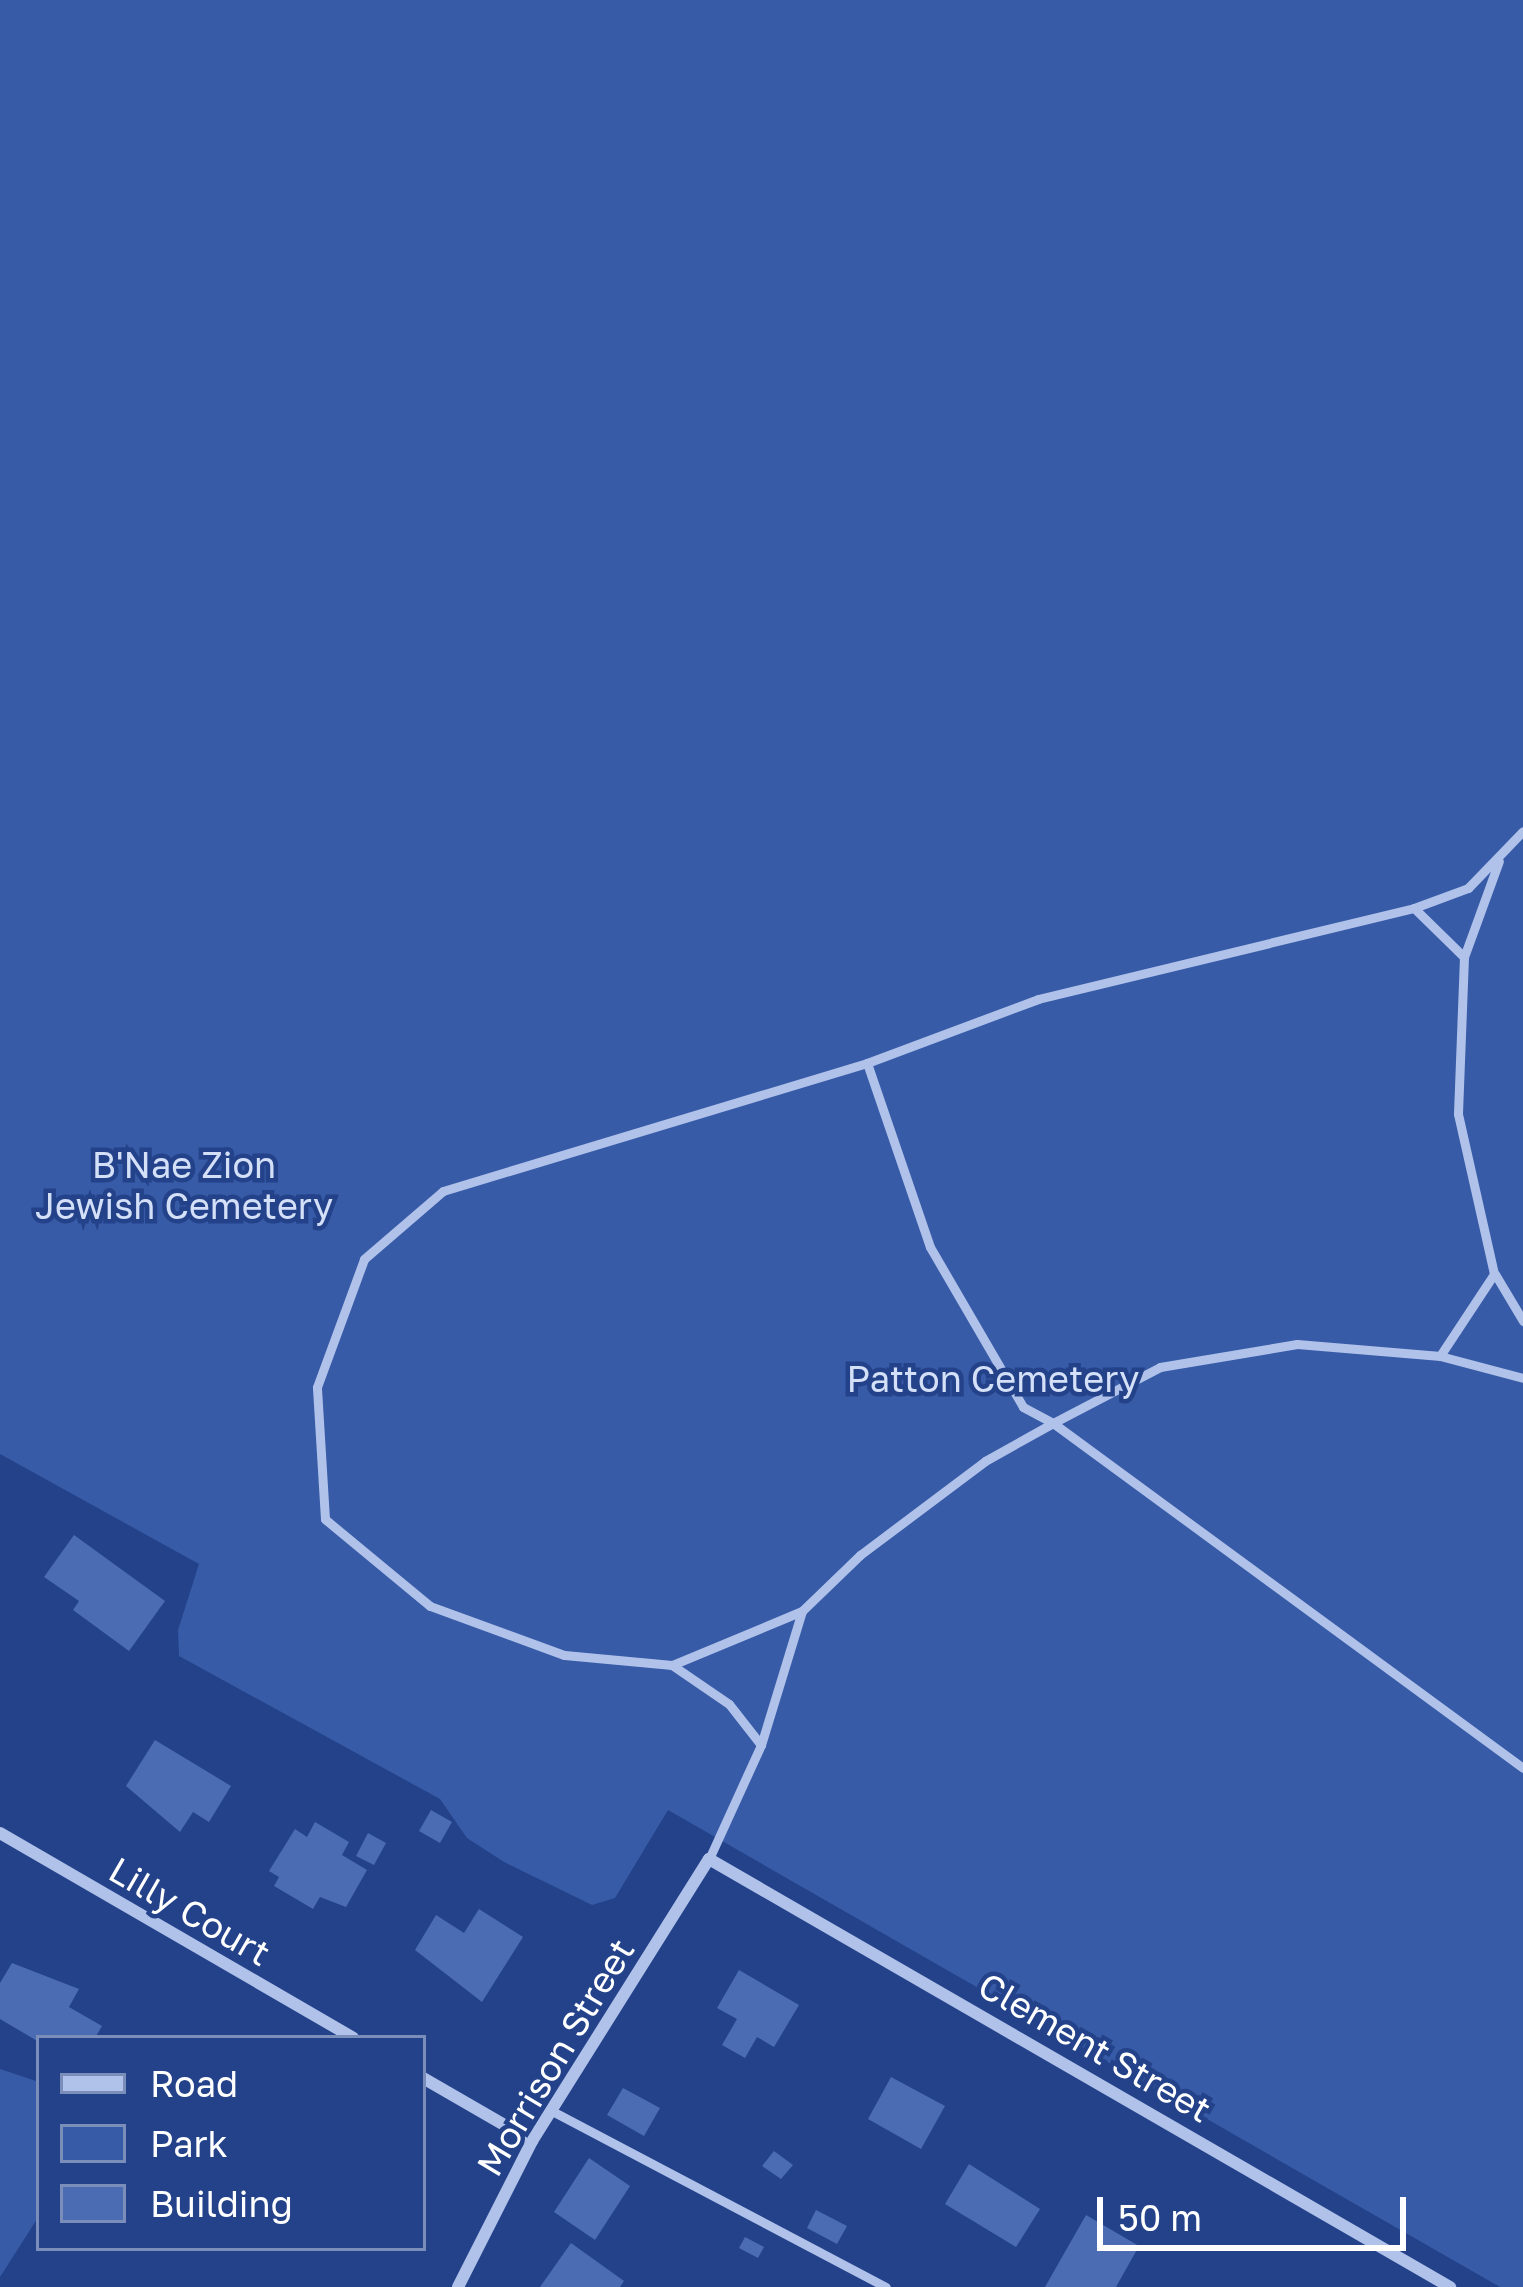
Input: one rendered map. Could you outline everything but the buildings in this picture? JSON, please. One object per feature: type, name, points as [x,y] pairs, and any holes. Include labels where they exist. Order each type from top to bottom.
[{"type":"street","name":"Lilly Court","points":[[0,1833],[348,2035]]},
{"type":"street","name":"Morrison Street","points":[[458,2287],[532,2141],[709,1859]]},
{"type":"street","name":"Clement Street","points":[[709,1859],[1450,2287]]},
{"type":"street","points":[[426,2080],[532,2141]]},
{"type":"lane","points":[[1523,831],[1468,888],[1414,908],[1038,999],[867,1063],[443,1191],[364,1259],[317,1387],[325,1519],[430,1606],[564,1655],[672,1665],[802,1611],[950,1488],[1053,1423],[1160,1366],[1298,1344],[1440,1356],[1523,1378]]},
{"type":"lane","points":[[1501,854],[1464,957],[1458,1114],[1494,1274],[1523,1321]]},
{"type":"lane","points":[[1414,908],[1464,957]]},
{"type":"lane","points":[[867,1063],[930,1247],[1024,1407],[1053,1423],[1523,1768]]},
{"type":"lane","points":[[1440,1356],[1494,1274]]},
{"type":"lane","points":[[709,1859],[761,1745],[802,1611]]},
{"type":"lane","points":[[672,1665],[729,1703],[761,1745]]},
{"type":"lane","points":[[554,2112],[886,2287]]},
{"type":"green space","points":[[0,0],[1523,0],[1523,2287],[1500,2287],[668,1810],[615,1898],[592,1905],[504,1862],[467,1838],[440,1799],[179,1656],[178,1630],[199,1564],[0,1454]]},
{"type":"green space","points":[[0,2069],[36,2081],[36,2221],[0,2277]]},
{"type":"park label","name":"B'Nae Zion Jewish Cemetery","points":[[184,1184]]},
{"type":"park label","name":"Patton Cemetery","points":[[993,1379]]}]
